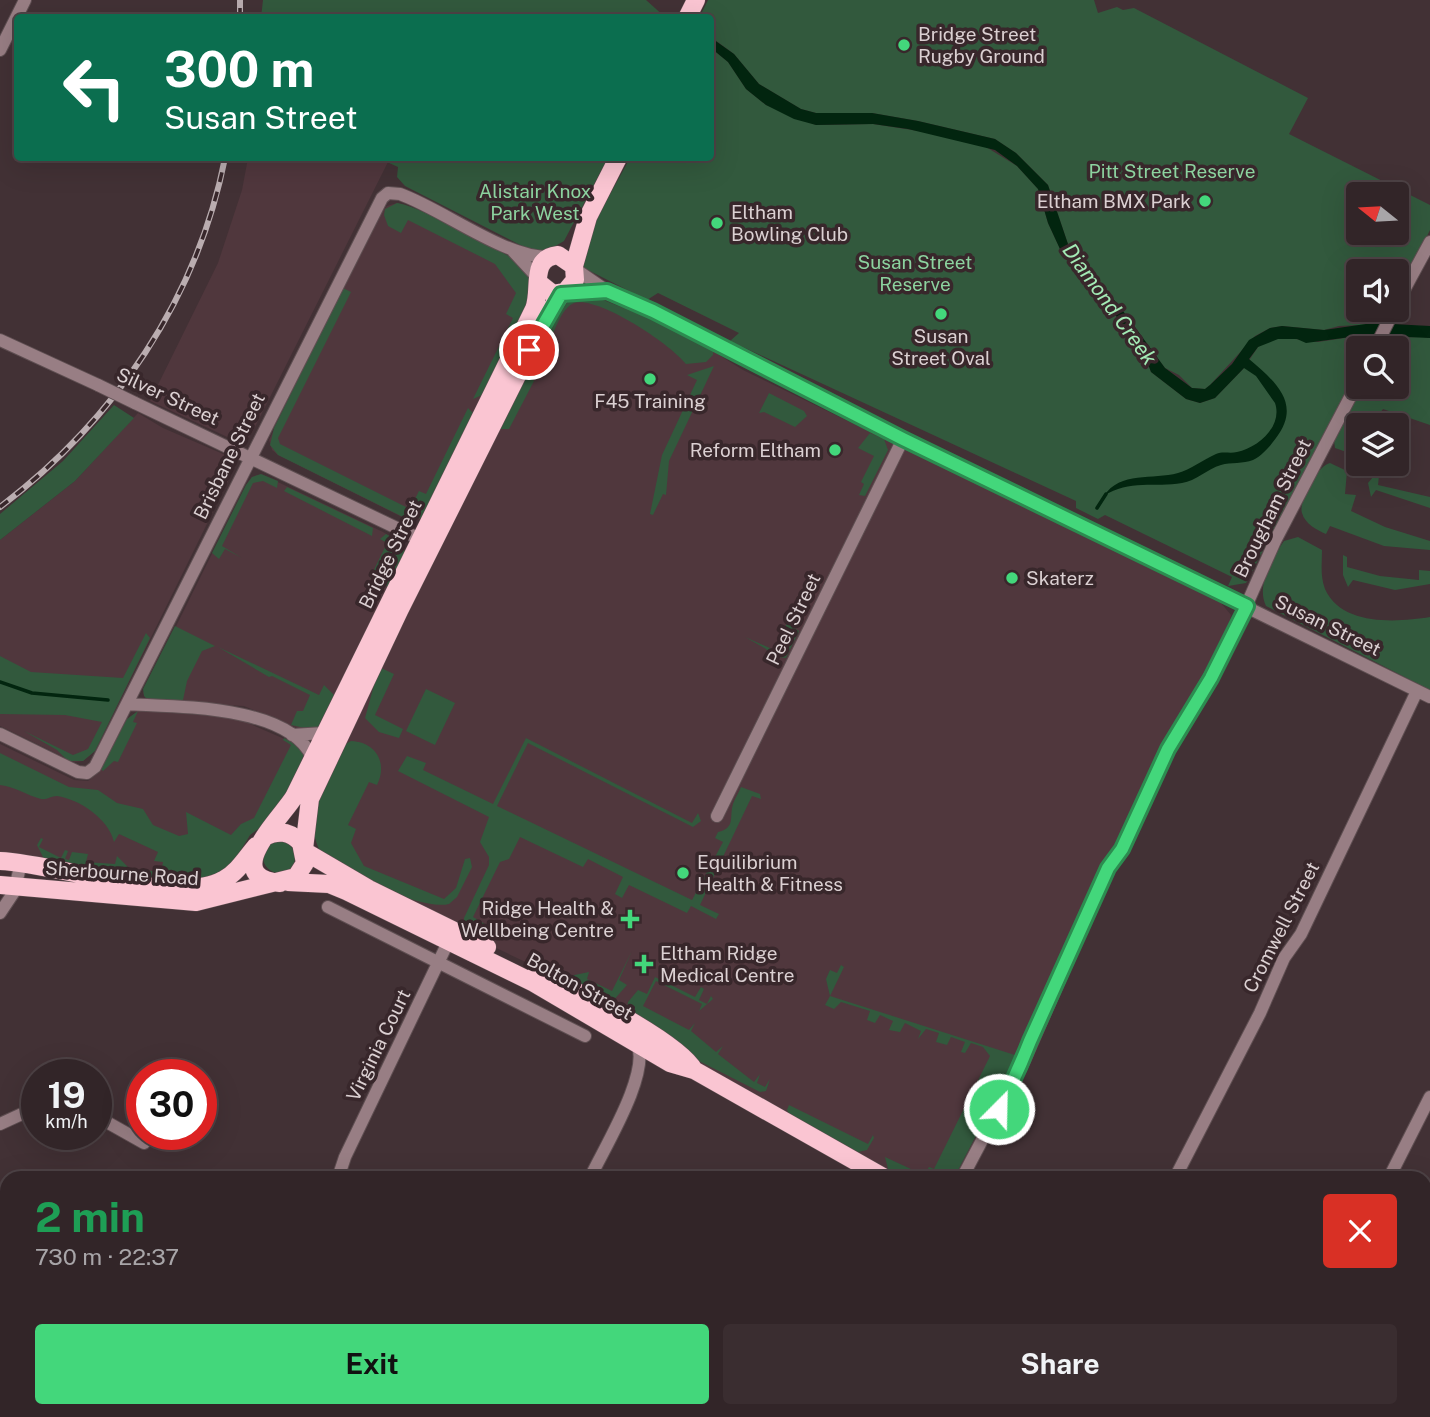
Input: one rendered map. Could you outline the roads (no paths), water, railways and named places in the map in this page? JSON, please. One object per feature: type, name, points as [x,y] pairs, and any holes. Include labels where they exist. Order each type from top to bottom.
[{"type":"main road","points":[[588,217],[574,268],[575,280],[563,293],[547,292],[538,280],[540,264],[568,244],[588,217],[616,161]]},
{"type":"main road","points":[[552,256],[566,258],[574,268]]},
{"type":"main road","name":"Bridge Street","points":[[304,850],[310,799],[534,309],[538,280]]},
{"type":"main road","name":"Bridge Street","points":[[261,840],[287,808],[324,733],[550,310],[563,293]]},
{"type":"main road","points":[[281,831],[289,833],[304,850],[301,871],[284,882],[268,881],[257,870],[254,856],[261,840],[281,831]]},
{"type":"main road","name":"Sherbourne Road","points":[[0,862],[21,863],[115,880],[194,888],[227,878],[261,840]]},
{"type":"main road","name":"Bolton Street","points":[[304,850],[637,1043],[682,1055],[694,1070],[872,1171]]},
{"type":"main road","name":"Bolton Street","points":[[284,882],[337,887],[572,989],[655,1046]]},
{"type":"main road","name":"Sherbourne Road","points":[[8,885],[196,902],[284,882]]},
{"type":"street","points":[[0,50],[14,22]]},
{"type":"street","name":"Brisbane Street","points":[[0,734],[78,772],[88,773],[95,767],[382,198],[392,193],[405,196],[511,250],[530,256],[552,256]]},
{"type":"street","points":[[1409,281],[1430,243]]},
{"type":"street","name":"Brisbane Street","points":[[511,250],[538,280]]},
{"type":"street","name":"Susan Street","points":[[574,268],[607,291],[688,328],[903,439],[1430,697]]},
{"type":"street","name":"Susan Street","points":[[563,293],[607,291]]},
{"type":"street","name":"Silver Street","points":[[0,340],[251,456],[426,542]]},
{"type":"street","name":"Brougham Street","points":[[966,1171],[1025,1058],[1030,1041],[1108,868],[1122,849],[1168,749],[1211,678],[1280,531],[1349,399]]},
{"type":"street","name":"Peel Street","points":[[717,816],[903,439]]},
{"type":"street","name":"Cromwell Street","points":[[1179,1171],[1260,1013],[1284,958],[1301,934],[1417,691]]},
{"type":"street","points":[[127,704],[245,713],[292,735],[312,757]]},
{"type":"street","points":[[292,735],[324,733]]},
{"type":"street","points":[[0,913],[8,885],[21,863]]},
{"type":"street","points":[[328,907],[585,1036]]},
{"type":"street","name":"Virginia Court","points":[[340,1171],[451,936]]},
{"type":"street","points":[[637,1043],[640,1055],[637,1080]]},
{"type":"street","points":[[593,1171],[655,1046]]},
{"type":"street","points":[[1393,1171],[1430,1097]]},
{"type":"street","points":[[0,1124],[21,1114]]},
{"type":"water","name":"Diamond Creek","points":[[714,40],[734,54],[759,84],[801,109],[816,113],[872,113],[918,121],[995,139],[1016,153],[1048,185],[1069,247],[1120,307],[1165,368],[1192,388],[1205,389],[1232,364],[1249,340],[1270,328],[1282,326],[1324,330],[1373,323],[1430,326],[1430,338],[1365,335],[1306,343],[1297,339],[1278,339],[1258,347],[1249,359],[1276,385],[1286,404],[1287,415],[1276,438],[1263,453],[1249,461],[1216,467],[1187,482],[1133,486],[1104,496],[1119,483],[1178,473],[1216,454],[1237,452],[1253,446],[1272,428],[1277,412],[1275,403],[1256,376],[1244,368],[1215,398],[1200,403],[1186,399],[1151,372],[1144,353],[1119,319],[1097,297],[1060,249],[1048,223],[1038,189],[1017,166],[995,150],[908,129],[873,124],[816,125],[794,119],[766,105],[746,89],[728,62],[714,50]]},
{"type":"waterway","points":[[1097,508],[1106,494]]},
{"type":"waterway","points":[[0,682],[32,693],[108,700]]},
{"type":"railway","points":[[240,0],[240,14]]},
{"type":"railway","points":[[0,507],[42,473],[80,436],[114,396],[145,353],[172,307],[194,260],[212,210],[224,161]]},
{"type":"place","name":"Bridge Street Rugby Ground","points":[[904,45]]},
{"type":"place","name":"Eltham BMX Park","points":[[1205,201]]},
{"type":"place","name":"Eltham Bowling Club","points":[[717,223]]},
{"type":"place","name":"Susan Street Oval","points":[[941,314]]},
{"type":"place","name":"F45 Training","points":[[650,379]]},
{"type":"place","name":"Reform Eltham","points":[[835,450]]},
{"type":"place","name":"Skaterz","points":[[1012,578]]},
{"type":"place","name":"Equilibrium Health & Fitness","points":[[683,873]]},
{"type":"place","name":"Ridge Health & Wellbeing Centre","points":[[630,919]]},
{"type":"place","name":"Eltham Ridge Medical Centre","points":[[644,964]]},
{"type":"park label","name":"Pitt Street Reserve","points":[[1172,171]]},
{"type":"park label","name":"Alistair Knox Park West","points":[[535,202]]},
{"type":"park label","name":"Susan Street Reserve","points":[[915,273]]}]
